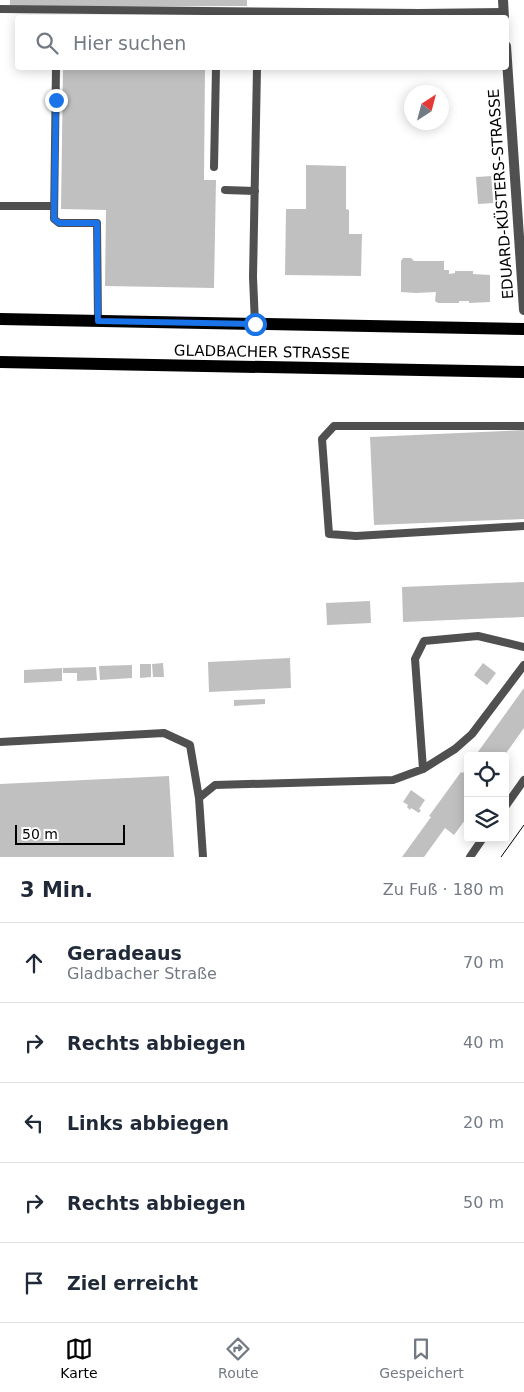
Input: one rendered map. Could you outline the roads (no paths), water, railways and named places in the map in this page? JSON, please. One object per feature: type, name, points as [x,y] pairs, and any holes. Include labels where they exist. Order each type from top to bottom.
[{"type":"main road","name":"GLADBACHER STRASSE","points":[[0,319],[524,329]]},
{"type":"main road","name":"GLADBACHER STRASSE","points":[[0,362],[524,372]]},
{"type":"street","points":[[503,0],[504,14]]},
{"type":"street","name":"EDUARD-KÜSTERS-STRASSE","points":[[508,70],[522,243],[524,310]]},
{"type":"lane","points":[[0,9],[258,14],[504,14]]},
{"type":"lane","points":[[56,70],[54,219],[59,223],[97,223],[98,321]]},
{"type":"lane","points":[[214,167],[216,70]]},
{"type":"lane","points":[[255,324],[253,277],[257,70]]},
{"type":"lane","points":[[225,190],[255,191]]},
{"type":"lane","points":[[0,206],[54,206]]},
{"type":"lane","points":[[524,426],[334,426],[322,439],[329,534],[356,536],[524,526]]},
{"type":"lane","points":[[424,769],[415,658],[424,640],[478,636],[524,647]]},
{"type":"lane","points":[[198,798],[215,785],[394,780],[424,769],[455,749],[472,734],[524,664]]},
{"type":"lane","points":[[0,742],[164,733],[190,745],[198,798],[203,857]]},
{"type":"lane","points":[[509,801],[524,780]]},
{"type":"lane","points":[[470,857],[480,842]]},
{"type":"tram line","points":[[501,857],[524,825]]}]
